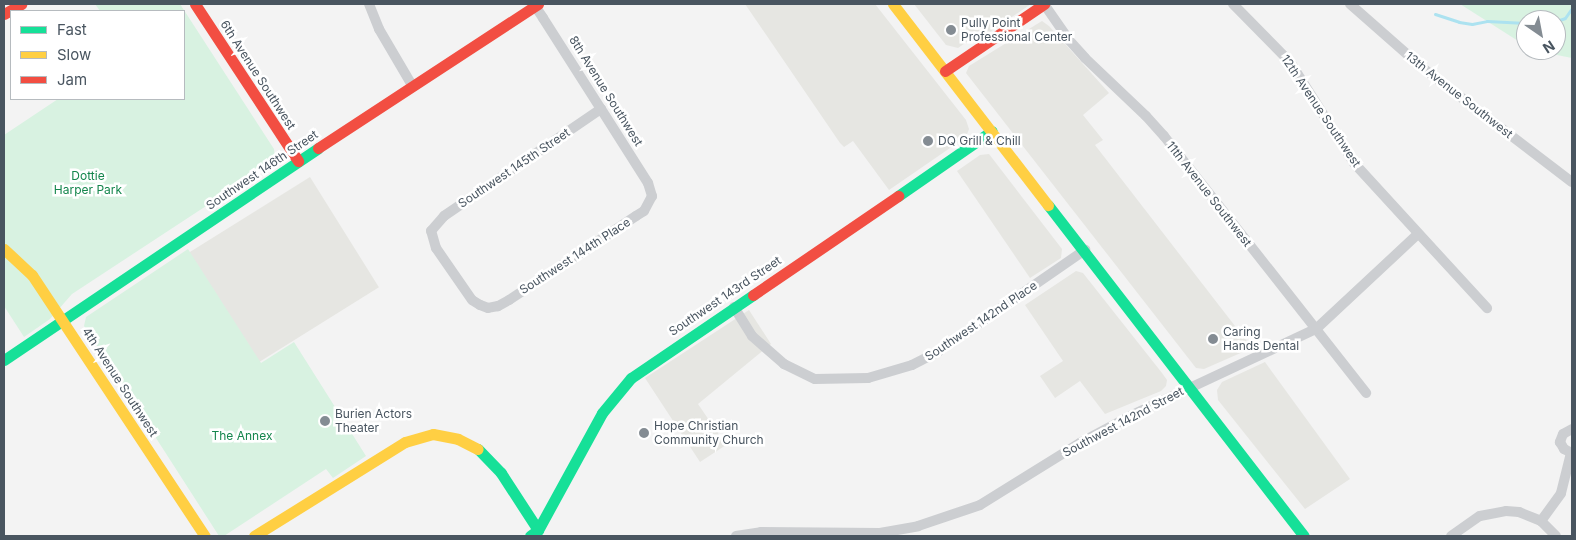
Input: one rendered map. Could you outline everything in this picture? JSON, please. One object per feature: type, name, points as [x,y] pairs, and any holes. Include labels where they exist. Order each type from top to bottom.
[{"type":"street","name":"6th Avenue Southwest","points":[[194,4],[298,161]]},
{"type":"street","points":[[369,4],[379,29],[413,87]]},
{"type":"street","name":"Southwest 146th Street","points":[[4,360],[298,161],[413,87],[536,4]]},
{"type":"street","name":"8th Avenue Southwest","points":[[536,4],[652,193]]},
{"type":"street","points":[[893,4],[1085,250],[1304,536]]},
{"type":"street","points":[[945,71],[1044,4]]},
{"type":"street","name":"11th Avenue Southwest","points":[[1044,4],[1065,35],[1085,58],[1140,110],[1164,136],[1366,393]]},
{"type":"street","name":"12th Avenue Southwest","points":[[1234,4],[1290,62],[1354,162],[1418,234],[1488,308]]},
{"type":"street","name":"13th Avenue Southwest","points":[[1350,4],[1424,69],[1572,182]]},
{"type":"street","name":"Southwest 145th Street","points":[[488,308],[472,300],[436,248],[431,231],[444,216],[601,109]]},
{"type":"street","name":"Southwest 143rd Street","points":[[537,534],[602,413],[631,378],[992,131]]},
{"type":"street","name":"Southwest 144th Place","points":[[488,308],[498,306],[509,300],[636,216],[649,204],[652,193]]},
{"type":"street","name":"Southwest 142nd Street","points":[[736,536],[761,532],[880,533],[918,526],[980,505],[1080,443],[1190,387],[1316,329],[1418,234]]},
{"type":"street","name":"4th Avenue Southwest","points":[[4,249],[32,274],[205,536]]},
{"type":"street","name":"Southwest 142nd Place","points":[[734,307],[752,336],[784,364],[815,379],[868,378],[912,366],[939,351],[1085,250]]},
{"type":"street","points":[[1541,521],[1560,493],[1572,453],[1564,449],[1560,442],[1563,434],[1572,429]]},
{"type":"street","points":[[254,536],[400,445],[422,436],[449,436],[469,443],[487,456],[501,473],[537,534]]},
{"type":"street","points":[[1451,536],[1474,519],[1492,512],[1519,512],[1541,521],[1556,536]]},
{"type":"shaded area","points":[[745,4],[875,4],[966,120],[969,129],[966,137],[889,190],[853,141],[844,147],[840,143]]},
{"type":"shaded area","points":[[914,4],[1031,4],[987,34],[984,30],[958,48],[946,45]]},
{"type":"shaded area","points":[[1042,21],[1049,26],[1109,93],[1083,115],[1103,140],[1095,145],[1252,348],[1204,369],[1196,368],[966,73],[969,66]]},
{"type":"shaded area","points":[[989,154],[1062,249],[1061,258],[1030,278],[957,171],[980,155]]},
{"type":"shaded area","points":[[310,177],[379,287],[258,363],[189,253]]},
{"type":"shaded area","points":[[1076,271],[1083,273],[1167,380],[1166,386],[1161,391],[1105,414],[1080,381],[1055,398],[1040,376],[1063,361],[1025,305]]},
{"type":"shaded area","points":[[749,310],[771,344],[698,404],[726,445],[700,462],[645,378]]},
{"type":"shaded area","points":[[1265,362],[1350,479],[1305,509],[1218,400],[1217,390],[1222,382]]},
{"type":"green space","name":"Dottie Harper Park","points":[[95,4],[180,4],[184,10],[99,10]]},
{"type":"green space","points":[[1460,4],[1572,4],[1572,58],[1566,57],[1566,10],[1516,10],[1516,40]]},
{"type":"green space","name":"Dottie Harper Park","points":[[185,12],[274,149],[275,157],[270,164],[72,294],[50,319],[24,337],[4,306],[4,135],[56,100],[185,100]]},
{"type":"green space","name":"The Annex","points":[[188,249],[261,363],[294,342],[366,456],[333,478],[326,469],[224,536],[219,536],[84,326],[86,317]]},
{"type":"waterway","points":[[1566,17],[1572,8]]},
{"type":"waterway","points":[[1435,14],[1472,24],[1487,21],[1516,22]]},
{"type":"traffic: fast","points":[[898,196],[992,131]]},
{"type":"traffic: fast","points":[[4,360],[318,148]]},
{"type":"traffic: fast","points":[[1048,205],[1304,536]]},
{"type":"traffic: fast","points":[[530,536],[538,530],[602,413],[631,378],[753,295]]},
{"type":"traffic: fast","points":[[478,449],[501,473],[538,530]]},
{"type":"traffic: slow","points":[[893,4],[1048,205]]},
{"type":"traffic: slow","points":[[4,249],[32,275],[205,536]]},
{"type":"traffic: slow","points":[[254,536],[405,442],[433,434],[458,439],[478,449]]},
{"type":"traffic: jam","points":[[11,10],[21,4]]},
{"type":"traffic: jam","points":[[195,4],[298,161]]},
{"type":"traffic: jam","points":[[318,148],[538,4]]},
{"type":"traffic: jam","points":[[945,71],[1044,4]]},
{"type":"traffic: jam","points":[[4,14],[10,10]]},
{"type":"traffic: jam","points":[[753,295],[898,196]]},
{"type":"place","name":"Pully Point Professional Center","points":[[951,30]]},
{"type":"place","name":"DQ Grill & Chill","points":[[928,141]]},
{"type":"place","name":"Caring Hands Dental","points":[[1213,339]]},
{"type":"place","name":"Burien Actors Theater","points":[[325,421]]},
{"type":"place","name":"Hope Christian Community Church","points":[[644,433]]}]
